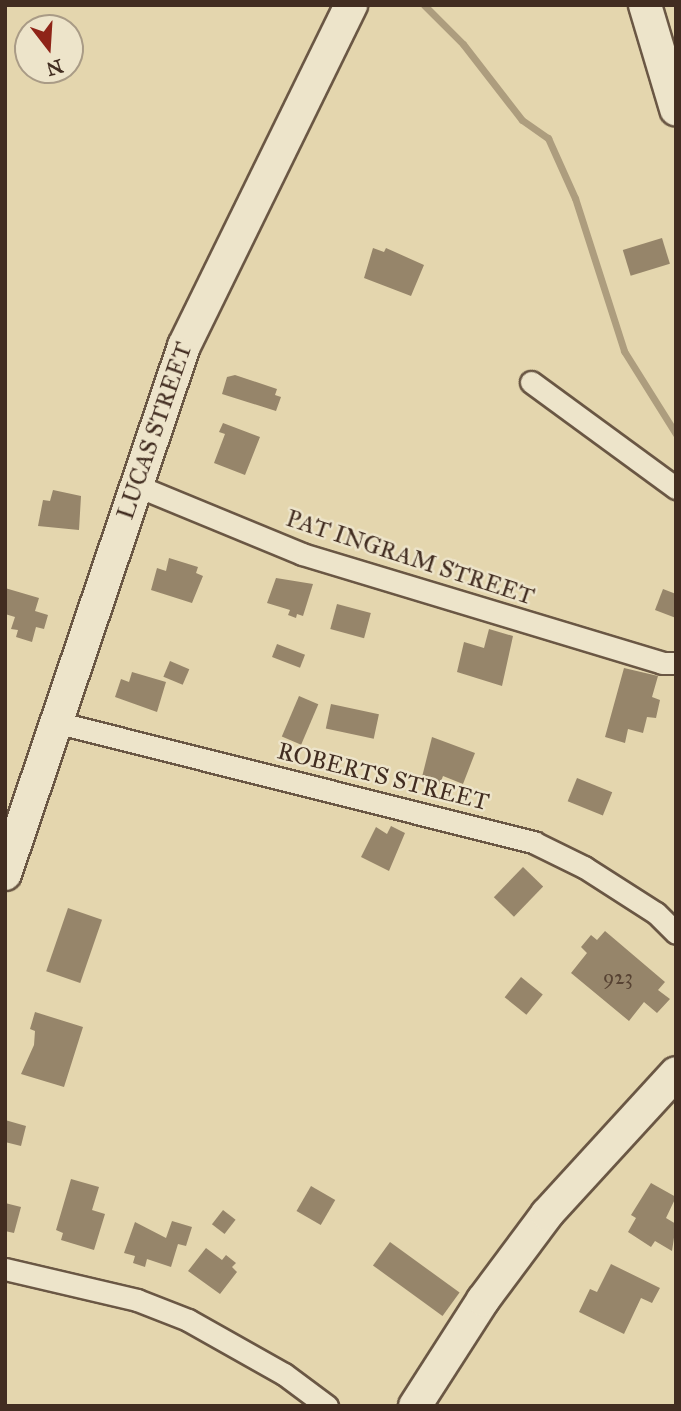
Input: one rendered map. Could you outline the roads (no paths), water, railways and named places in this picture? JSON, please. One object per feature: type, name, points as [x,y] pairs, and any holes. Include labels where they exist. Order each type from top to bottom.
[{"type":"street","name":"LUCAS STREET","points":[[5,874],[135,485],[208,292],[351,5]]},
{"type":"street","points":[[645,5],[676,109]]},
{"type":"street","points":[[531,382],[676,488]]},
{"type":"street","name":"PAT INGRAM STREET","points":[[135,485],[341,567],[662,663],[676,663]]},
{"type":"street","name":"ROBERTS STREET","points":[[55,722],[535,843],[636,900],[676,933]]},
{"type":"street","points":[[415,1406],[483,1300],[547,1214],[676,1073]]},
{"type":"street","points":[[5,1269],[137,1300],[188,1320],[284,1374],[327,1406]]},
{"type":"waterway","points":[[424,5],[463,44],[522,120],[548,138],[575,198],[624,351],[676,434]]}]
